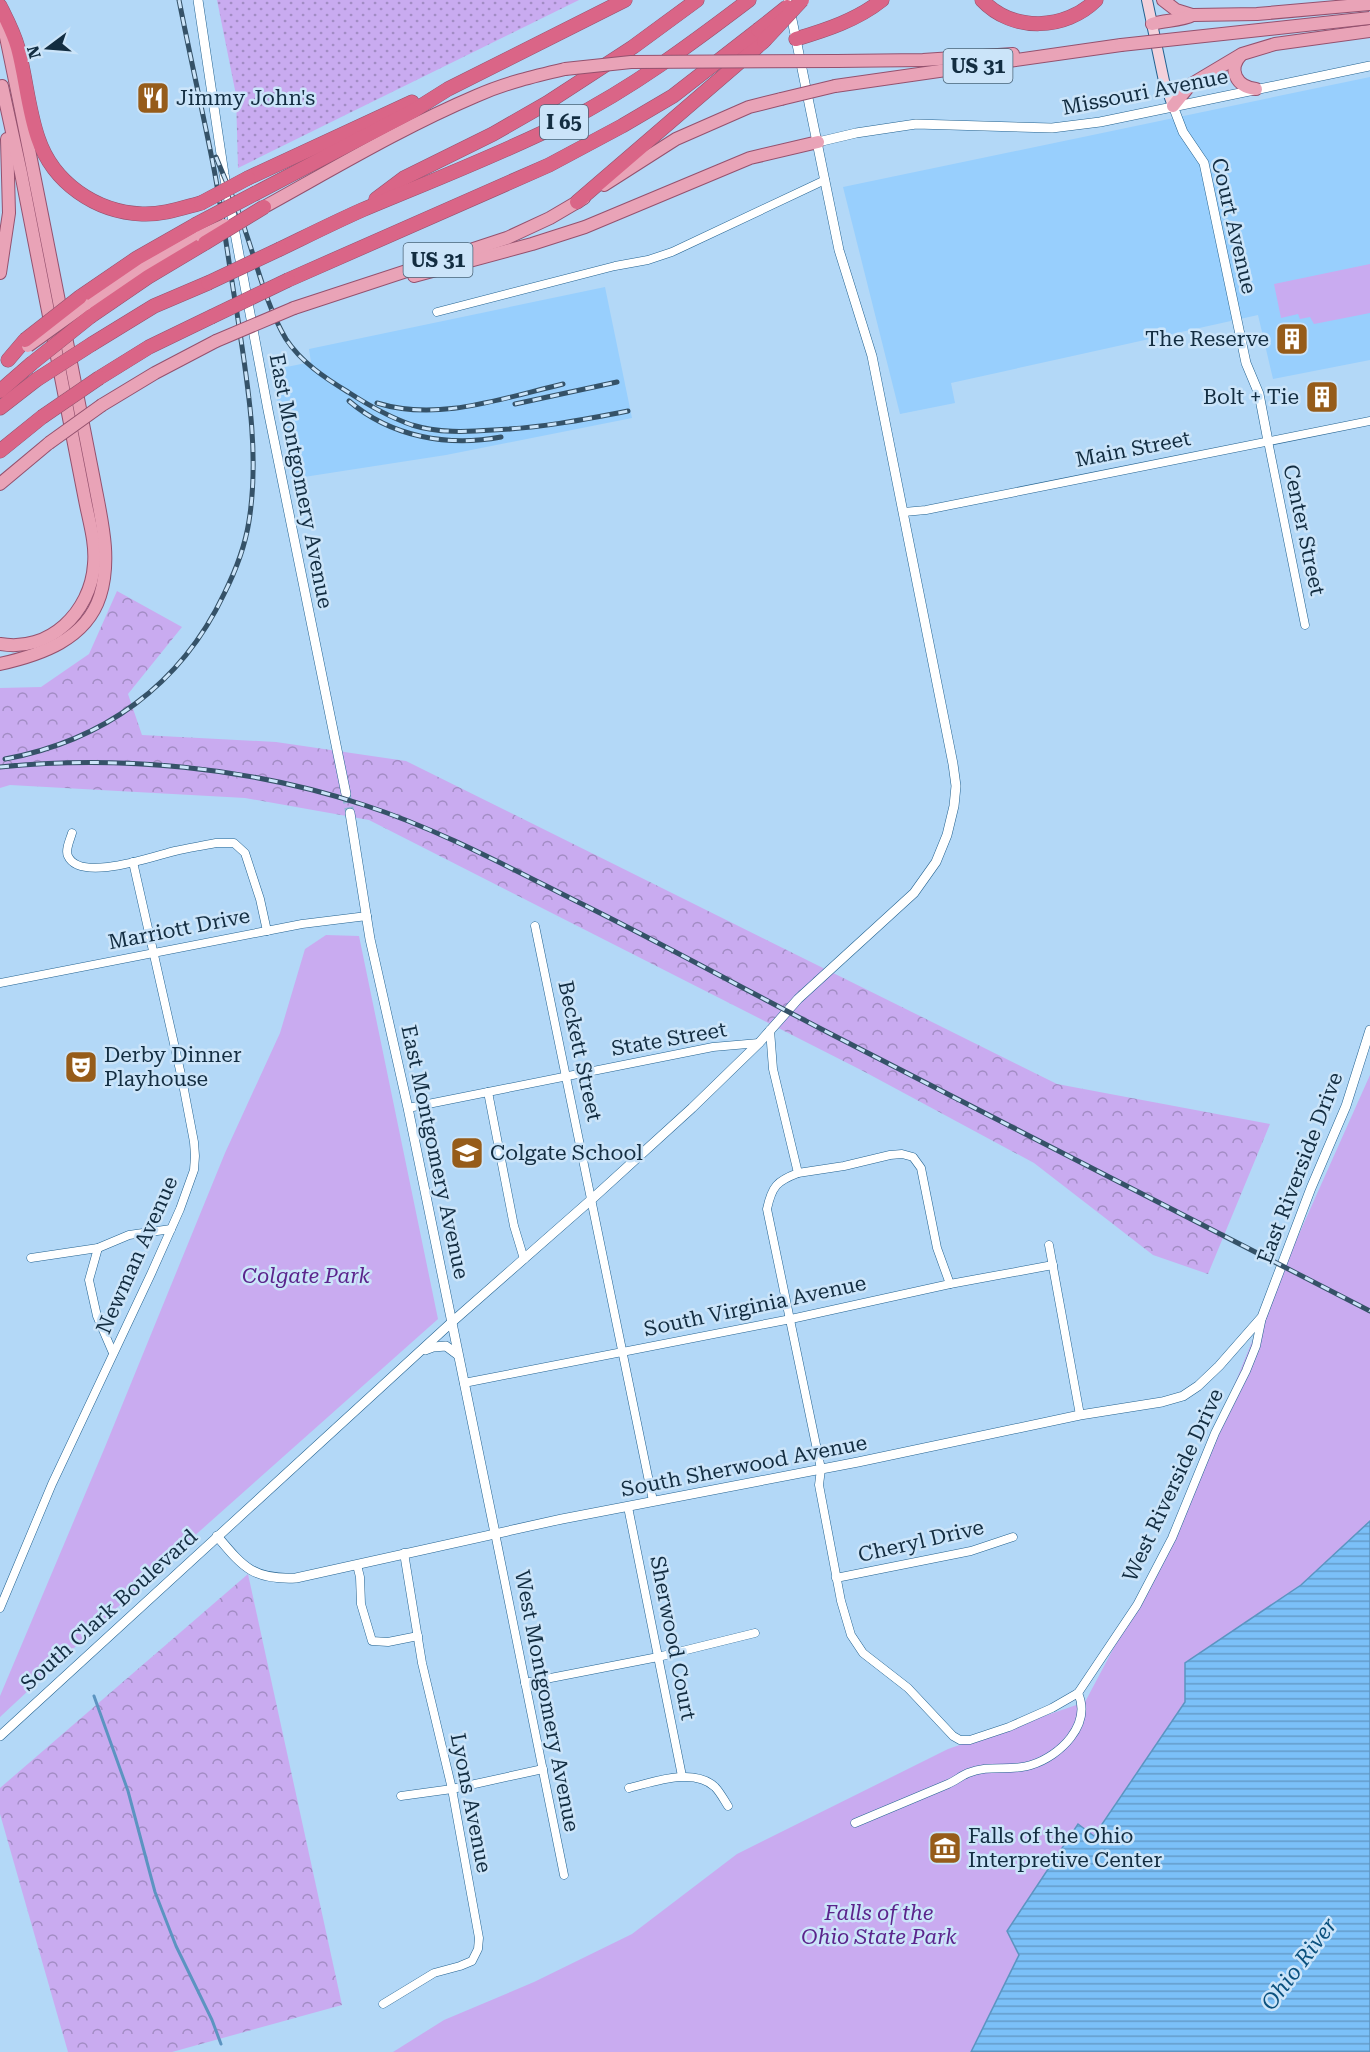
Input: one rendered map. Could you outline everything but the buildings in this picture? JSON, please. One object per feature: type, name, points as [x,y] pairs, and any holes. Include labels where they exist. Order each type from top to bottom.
[{"type":"highway","points":[[4,363],[26,343],[85,306],[148,277],[256,193],[413,111],[448,89],[625,0]]},
{"type":"highway","points":[[361,211],[405,178],[493,134],[547,103],[633,47],[697,0]]},
{"type":"highway","name":"I 65","points":[[0,408],[36,380],[154,306],[361,211],[471,165],[568,120],[624,89],[676,55],[749,0]]},
{"type":"highway","name":"I 65","points":[[0,451],[42,417],[149,346],[288,280],[549,165],[611,132],[673,96],[761,35],[795,0]]},
{"type":"highway","points":[[577,202],[802,0]]},
{"type":"highway","points":[[796,39],[848,21],[882,0]]},
{"type":"highway","points":[[982,0],[999,13],[1014,20],[1049,24],[1081,14],[1096,0]]},
{"type":"highway","points":[[0,7],[17,46],[37,136],[59,176],[86,198],[116,210],[144,215],[201,203],[248,178],[408,104],[448,89]]},
{"type":"highway","points":[[0,391],[31,364],[85,306],[137,258],[200,235],[264,207]]},
{"type":"main road","points":[[1147,0],[1164,81],[1173,106],[1191,85],[1242,54],[1284,42],[1370,31]]},
{"type":"main road","points":[[1163,0],[1176,10],[1193,15],[1282,12],[1370,4]]},
{"type":"main road","points":[[0,7],[86,435],[103,530],[106,563],[99,599],[91,615],[80,628],[56,646],[0,664]]},
{"type":"main road","points":[[1152,24],[1185,19],[1193,15]]},
{"type":"main road","name":"US 31","points":[[264,207],[477,95],[522,79],[565,69],[631,62],[923,60],[1121,45],[1370,18]]},
{"type":"main road","name":"US 31","points":[[0,484],[49,443],[102,405],[154,373],[216,341],[294,308],[507,238],[577,202],[676,139],[749,107],[835,86],[1121,45]]},
{"type":"main road","points":[[1242,54],[1234,66],[1235,76],[1243,86],[1256,89]]},
{"type":"main road","points":[[0,273],[9,213],[9,168],[1,82]]},
{"type":"main road","points":[[0,644],[18,646],[29,644],[45,639],[63,627],[83,602],[90,588],[95,562],[94,545],[1,82]]},
{"type":"main road","points":[[351,288],[390,283],[532,244],[585,227],[750,158],[818,142]]},
{"type":"street","name":"East Montgomery Avenue","points":[[198,0],[224,174],[268,410],[346,794]]},
{"type":"street","name":"South Clark Boulevard","points":[[0,1736],[452,1322],[692,1108],[759,1043],[798,999],[914,893],[936,862],[947,835],[956,786],[872,356],[839,250],[788,0]]},
{"type":"street","name":"Missouri Avenue","points":[[818,142],[856,133],[916,124],[1052,128],[1100,122],[1370,66]]},
{"type":"street","name":"Court Avenue","points":[[1173,106],[1183,132],[1204,163],[1246,363],[1259,394],[1268,441]]},
{"type":"street","points":[[437,312],[615,266],[648,260],[672,252],[825,180]]},
{"type":"street","name":"Main Street","points":[[904,512],[1370,421]]},
{"type":"street","name":"Center Street","points":[[1268,441],[1305,625]]},
{"type":"street","name":"East Montgomery Avenue","points":[[350,813],[366,916],[408,1108],[495,1533]]},
{"type":"street","points":[[72,833],[67,852],[72,862],[88,868],[133,862],[216,843],[234,843],[245,853],[260,899],[267,931]]},
{"type":"street","name":"Newman Avenue","points":[[0,1608],[52,1484],[171,1229],[191,1178],[195,1156],[182,1079],[133,862]]},
{"type":"street","name":"Marriott Drive","points":[[0,982],[267,931],[366,916]]},
{"type":"street","name":"Beckett Street","points":[[535,926],[653,1501]]},
{"type":"street","points":[[771,1030],[772,1069],[798,1173]]},
{"type":"street","name":"East Riverside Drive","points":[[1262,1317],[1311,1188],[1346,1106],[1370,1030]]},
{"type":"street","name":"State Street","points":[[408,1108],[713,1047],[759,1043]]},
{"type":"street","points":[[488,1092],[514,1226],[524,1259]]},
{"type":"street","points":[[855,1823],[950,1783],[966,1773],[985,1767],[1005,1768],[1031,1765],[1059,1750],[1076,1730],[1082,1715],[1078,1693],[1052,1708],[1009,1727],[970,1740],[960,1740],[952,1736],[920,1700],[876,1665],[855,1642],[847,1623],[836,1578],[819,1485],[821,1469],[767,1209],[770,1194],[780,1180],[798,1173],[902,1154],[913,1156],[921,1168],[938,1248],[950,1284]]},
{"type":"street","points":[[31,1258],[98,1248],[129,1235],[171,1229]]},
{"type":"street","points":[[1049,1245],[1080,1414]]},
{"type":"street","points":[[98,1248],[89,1280],[97,1316],[113,1353]]},
{"type":"street","name":"South Virginia Avenue","points":[[464,1383],[1053,1265]]},
{"type":"street","name":"South Sherwood Avenue","points":[[217,1536],[247,1568],[263,1576],[279,1579],[296,1578],[495,1533],[821,1469],[1080,1414],[1162,1402],[1183,1396],[1198,1386],[1262,1317]]},
{"type":"street","name":"West Riverside Drive","points":[[1078,1693],[1137,1605],[1172,1538],[1215,1433],[1246,1371],[1256,1346],[1262,1317]]},
{"type":"street","points":[[420,1352],[433,1347],[446,1346],[459,1357]]},
{"type":"street","name":"Sherwood Court","points":[[628,1507],[682,1776]]},
{"type":"street","name":"West Montgomery Avenue","points":[[495,1533],[564,1875]]},
{"type":"street","name":"Cheryl Drive","points":[[836,1578],[971,1551],[1013,1537]]},
{"type":"street","name":"Lyons Avenue","points":[[383,2004],[434,1972],[472,1961],[478,1949],[479,1938],[452,1790],[418,1636],[404,1553]]},
{"type":"street","points":[[357,1565],[361,1604],[372,1641],[388,1642],[418,1636]]},
{"type":"street","points":[[525,1683],[658,1657],[755,1634]]},
{"type":"street","points":[[401,1796],[452,1790],[543,1769]]},
{"type":"street","points":[[629,1788],[682,1776],[701,1780],[714,1786],[728,1806]]},
{"type":"shaded area","points":[[1370,77],[1370,360],[1273,379],[1258,315],[951,383],[955,403],[900,414],[843,187]]},
{"type":"shaded area","points":[[605,287],[632,418],[446,455],[291,479],[272,370],[311,362],[309,349]]},
{"type":"green space","points":[[217,0],[579,0],[238,168],[236,95]]},
{"type":"green space","points":[[1370,264],[1370,313],[1314,324],[1310,317],[1300,319],[1298,314],[1281,318],[1274,284]]},
{"type":"green space","points":[[117,591],[182,627],[128,694],[142,735],[276,742],[406,761],[1057,1084],[1270,1124],[1208,1274],[1153,1255],[1034,1163],[863,1071],[369,820],[245,798],[10,785],[0,788],[0,688],[41,687],[89,654]]},
{"type":"green space","name":"Colgate Park","points":[[326,935],[359,936],[438,1319],[192,1538],[0,1717],[0,1696],[225,1153],[280,1033],[305,949]]},
{"type":"green space","name":"Falls of the Ohio State Park","points":[[1370,1075],[1370,1521],[1301,1585],[1185,1663],[1185,1702],[1093,1836],[1077,1825],[1019,1954],[971,2052],[393,2052],[444,2020],[534,1982],[632,1934],[737,1854],[948,1749],[1085,1702],[1172,1538],[1262,1317]]},
{"type":"green space","points":[[248,1574],[342,2005],[172,2052],[68,2052],[0,1814],[0,1788]]},
{"type":"water","name":"Ohio River","points":[[1370,1521],[1370,2052],[971,2052],[1019,1955],[1007,1931],[1078,1824],[1094,1836],[1185,1702],[1185,1663],[1301,1585]]},
{"type":"waterway","points":[[94,1696],[128,1791],[155,1892],[176,1946],[212,2020],[221,2044]]},
{"type":"tunnel","points":[[346,794],[350,813]]},
{"type":"railway","points":[[5,759],[75,738],[106,723],[135,704],[162,681],[185,656],[206,626],[232,576],[247,531],[253,469],[248,391],[217,187],[179,0]]},
{"type":"railway","points":[[216,157],[279,327],[292,347],[314,369],[356,397],[412,425],[452,431],[527,427],[628,411]]},
{"type":"railway","points":[[515,404],[617,382]]},
{"type":"railway","points":[[377,403],[423,410],[447,409],[494,401],[563,384]]},
{"type":"railway","points":[[349,401],[383,423],[421,436],[461,441],[501,437]]},
{"type":"railway","points":[[0,767],[45,764],[138,764],[230,773],[320,792],[418,825],[472,849],[608,917],[1370,1311]]},
{"type":"place","name":"Jimmy John's","points":[[153,98]]},
{"type":"place","name":"The Reserve","points":[[1292,339]]},
{"type":"place","name":"Bolt + Tie","points":[[1322,397]]},
{"type":"place","name":"Derby Dinner Playhouse","points":[[81,1067]]},
{"type":"place","name":"Colgate School","points":[[467,1153]]},
{"type":"place","name":"Falls of the Ohio Interpretive Center","points":[[945,1848]]}]
